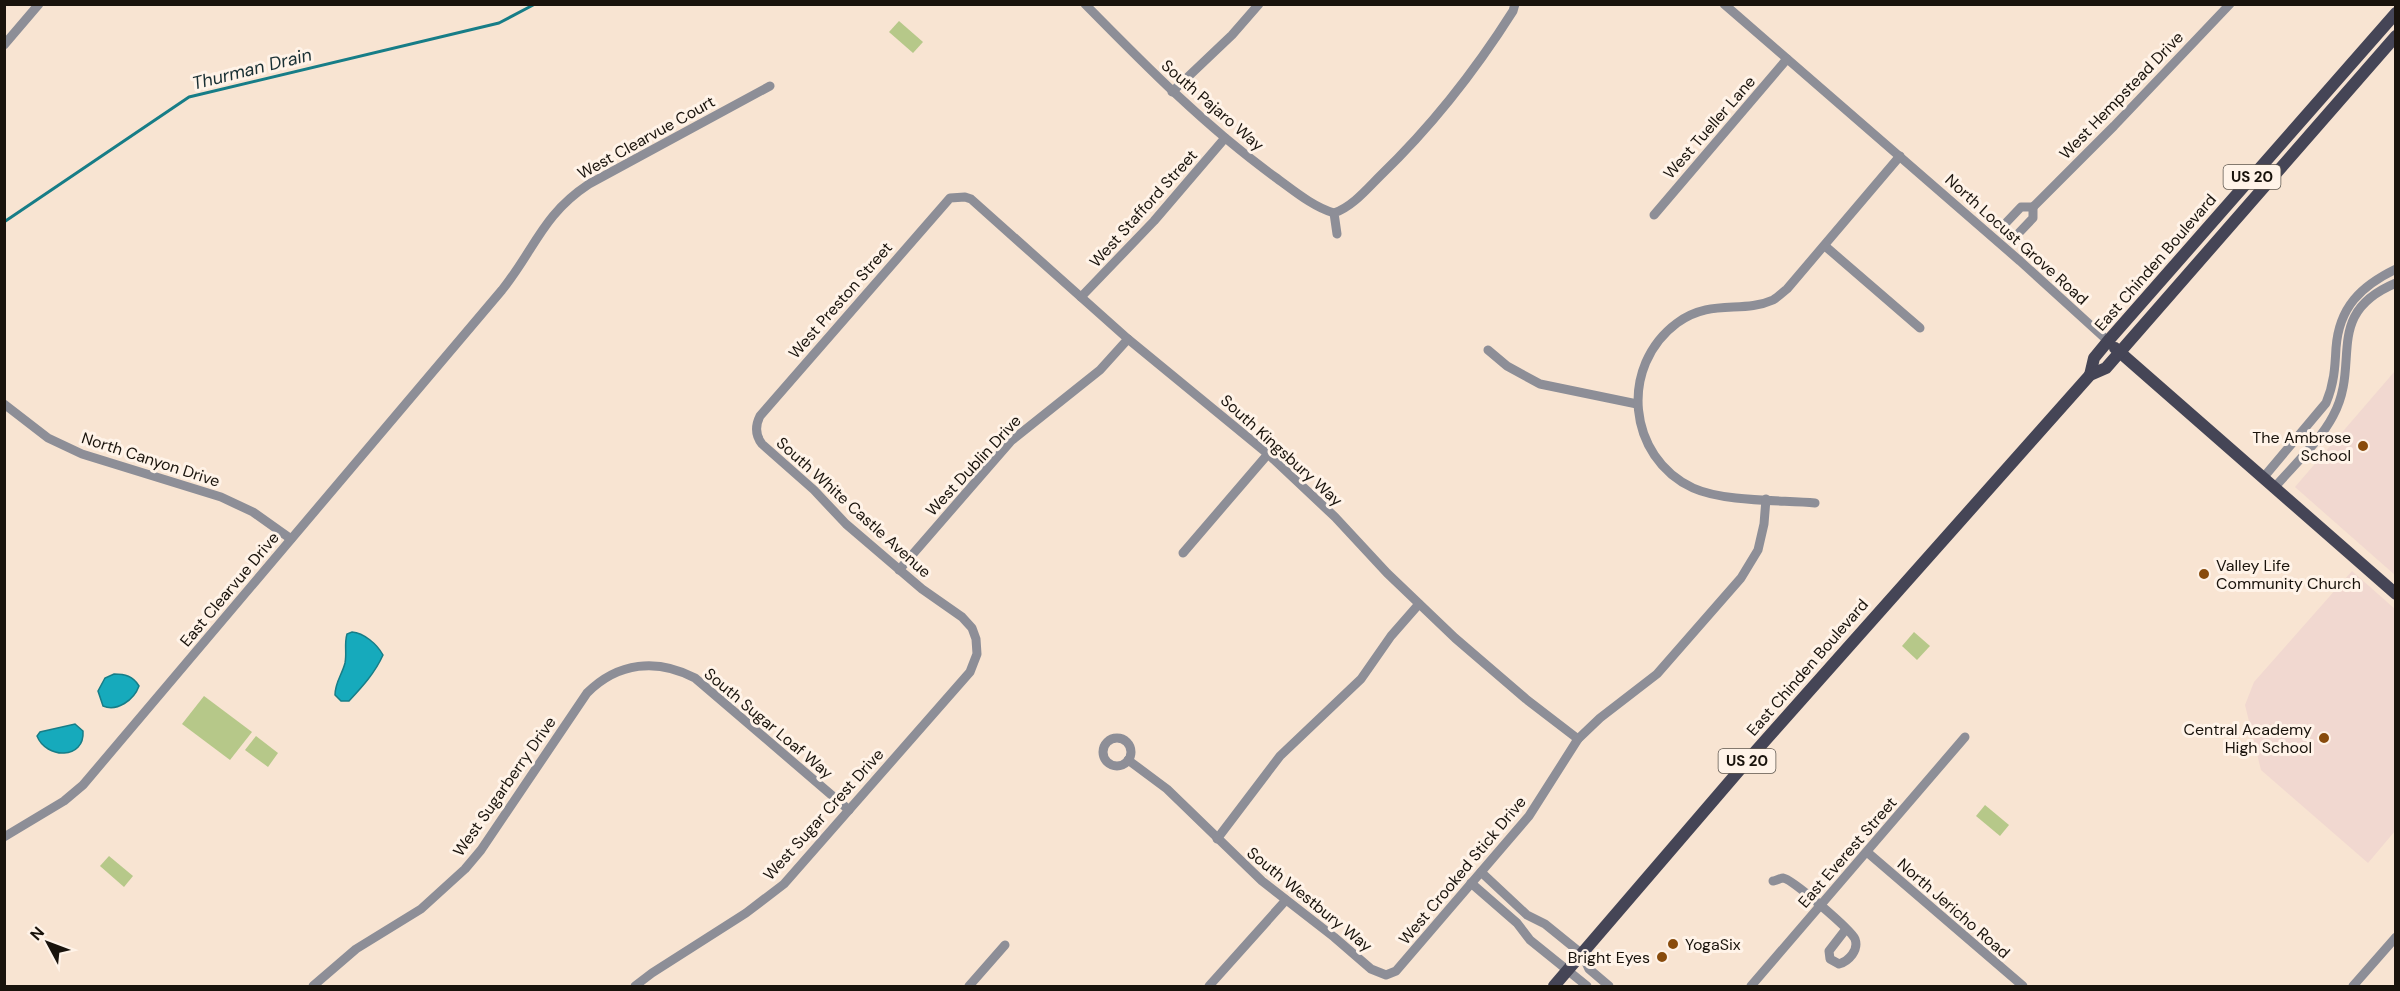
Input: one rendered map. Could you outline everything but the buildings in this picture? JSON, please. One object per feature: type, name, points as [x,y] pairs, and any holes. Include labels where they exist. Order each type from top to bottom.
[{"type":"main road","name":"East Chinden Boulevard","points":[[2090,375],[2094,357],[2396,13]]},
{"type":"main road","name":"East Chinden Boulevard","points":[[1554,987],[1770,735],[2090,375],[2106,368],[2396,36]]},
{"type":"main road","name":"North Locust Grove Road","points":[[2108,341],[2396,594]]},
{"type":"street","points":[[4,45],[39,4]]},
{"type":"street","name":"South Pajaro Way","points":[[1085,4],[1172,92],[1225,138],[1290,188],[1324,210],[1334,213]]},
{"type":"street","points":[[1172,92],[1232,35],[1259,4]]},
{"type":"street","points":[[1337,234],[1334,213],[1343,210],[1367,189],[1431,123],[1478,64],[1513,11],[1515,4]]},
{"type":"street","name":"North Locust Grove Road","points":[[1724,4],[2108,341]]},
{"type":"street","name":"West Hempstead Drive","points":[[2033,207],[2033,218],[2014,238],[2006,235],[2002,227],[2021,207],[2033,207],[2230,4]]},
{"type":"street","name":"West Tueller Lane","points":[[1654,215],[1787,59]]},
{"type":"street","name":"West Clearvue Court","points":[[459,340],[507,284],[538,234],[565,202],[589,184],[770,86]]},
{"type":"street","name":"West Stafford Street","points":[[1082,297],[1154,221],[1225,138]]},
{"type":"street","points":[[1815,503],[1703,491],[1677,478],[1659,462],[1648,446],[1638,416],[1637,404],[1641,373],[1656,344],[1671,328],[1696,312],[1717,306],[1758,304],[1774,299],[1787,289],[1899,156]]},
{"type":"street","name":"South Kingsbury Way","points":[[957,197],[965,196],[971,199],[1128,339],[1268,454],[1335,517],[1419,604],[1526,699],[1578,739]]},
{"type":"street","name":"West Preston Street","points":[[757,432],[756,424],[760,416],[945,202],[957,197]]},
{"type":"street","name":"West Hempstead Drive","points":[[1999,243],[2006,235]]},
{"type":"street","points":[[1825,246],[1920,328]]},
{"type":"street","points":[[2263,478],[2326,403],[2332,389],[2336,344],[2343,316],[2357,294],[2374,280],[2396,269]]},
{"type":"street","points":[[2274,488],[2333,416],[2345,382],[2348,328],[2362,304],[2379,290],[2396,283]]},
{"type":"street","name":"West Dublin Drive","points":[[899,570],[1011,441],[1100,370],[1128,339]]},
{"type":"street","name":"East Clearvue Drive","points":[[4,837],[64,801],[83,785],[459,340]]},
{"type":"street","points":[[1488,350],[1507,366],[1540,384],[1637,404]]},
{"type":"street","name":"North Canyon Drive","points":[[4,404],[48,438],[82,454],[220,497],[253,512],[291,539]]},
{"type":"street","name":"South White Castle Avenue","points":[[757,432],[762,444],[814,490],[846,524],[921,589],[962,617],[972,628],[976,639],[977,654]]},
{"type":"street","points":[[1183,553],[1268,454]]},
{"type":"street","name":"West Crooked Stick Drive","points":[[1386,975],[1396,971],[1529,816],[1578,739],[1600,718],[1657,674],[1741,578],[1758,550],[1764,524],[1766,499]]},
{"type":"street","points":[[1217,839],[1280,756],[1361,679],[1391,636],[1419,604]]},
{"type":"street","name":"West Sugar Crest Drive","points":[[635,987],[770,896],[797,870],[970,672],[977,654]]},
{"type":"street","name":"South Sugar Loaf Way","points":[[630,667],[650,664],[667,666],[695,678],[849,810]]},
{"type":"street","name":"West Sugarberry Drive","points":[[313,987],[356,950],[421,909],[453,882],[481,850],[587,693],[611,674],[630,667]]},
{"type":"street","name":"East Everest Street","points":[[1751,987],[1965,736]]},
{"type":"street","name":"South Westbury Way","points":[[1128,760],[1167,789],[1239,861],[1371,969],[1386,975]]},
{"type":"street","name":"North Jericho Road","points":[[1867,852],[2023,987]]},
{"type":"street","points":[[1480,872],[1527,915],[1545,924],[1582,954],[1589,969],[1609,987]]},
{"type":"street","points":[[1773,881],[1782,878],[1795,883],[1846,929]]},
{"type":"street","points":[[1471,883],[1517,923],[1530,940],[1587,987]]},
{"type":"street","points":[[1209,987],[1286,900]]},
{"type":"street","points":[[2352,987],[2396,937]]},
{"type":"street","points":[[969,987],[1005,945]]},
{"type":"shaded area","name":"The Ambrose School","points":[[2395,371],[2395,575],[2295,487]]},
{"type":"shaded area","name":"Central Academy High School","points":[[2352,571],[2395,609],[2395,831],[2368,863],[2261,770],[2245,705],[2254,682]]},
{"type":"green space","points":[[899,21],[923,42],[913,53],[889,32]]},
{"type":"green space","points":[[1914,632],[1930,646],[1917,660],[1902,646]]},
{"type":"green space","points":[[204,696],[252,732],[230,760],[182,724]]},
{"type":"green space","points":[[256,736],[278,753],[268,767],[245,750]]},
{"type":"green space","points":[[1985,805],[2009,825],[2000,836],[1976,816]]},
{"type":"green space","points":[[109,856],[133,876],[124,887],[100,866]]},
{"type":"water","points":[[352,632],[361,634],[370,640],[383,655],[372,674],[354,696],[349,701],[341,701],[335,695],[335,690],[345,663],[347,634]]},
{"type":"water","points":[[114,674],[128,676],[139,686],[129,700],[119,706],[103,706],[98,691],[105,678]]},
{"type":"water","points":[[75,724],[83,731],[82,740],[72,751],[64,753],[48,749],[37,736],[40,732]]},
{"type":"waterway","name":"Thurman Drain","points":[[4,222],[189,97],[499,23],[535,4]]},
{"type":"place","name":"The Ambrose School","points":[[2363,446]]},
{"type":"place","name":"Valley Life Community Church","points":[[2204,574]]},
{"type":"place","name":"Central Academy High School","points":[[2324,738]]},
{"type":"place","name":"YogaSix","points":[[1673,944]]},
{"type":"place","name":"Bright Eyes","points":[[1662,957]]}]
